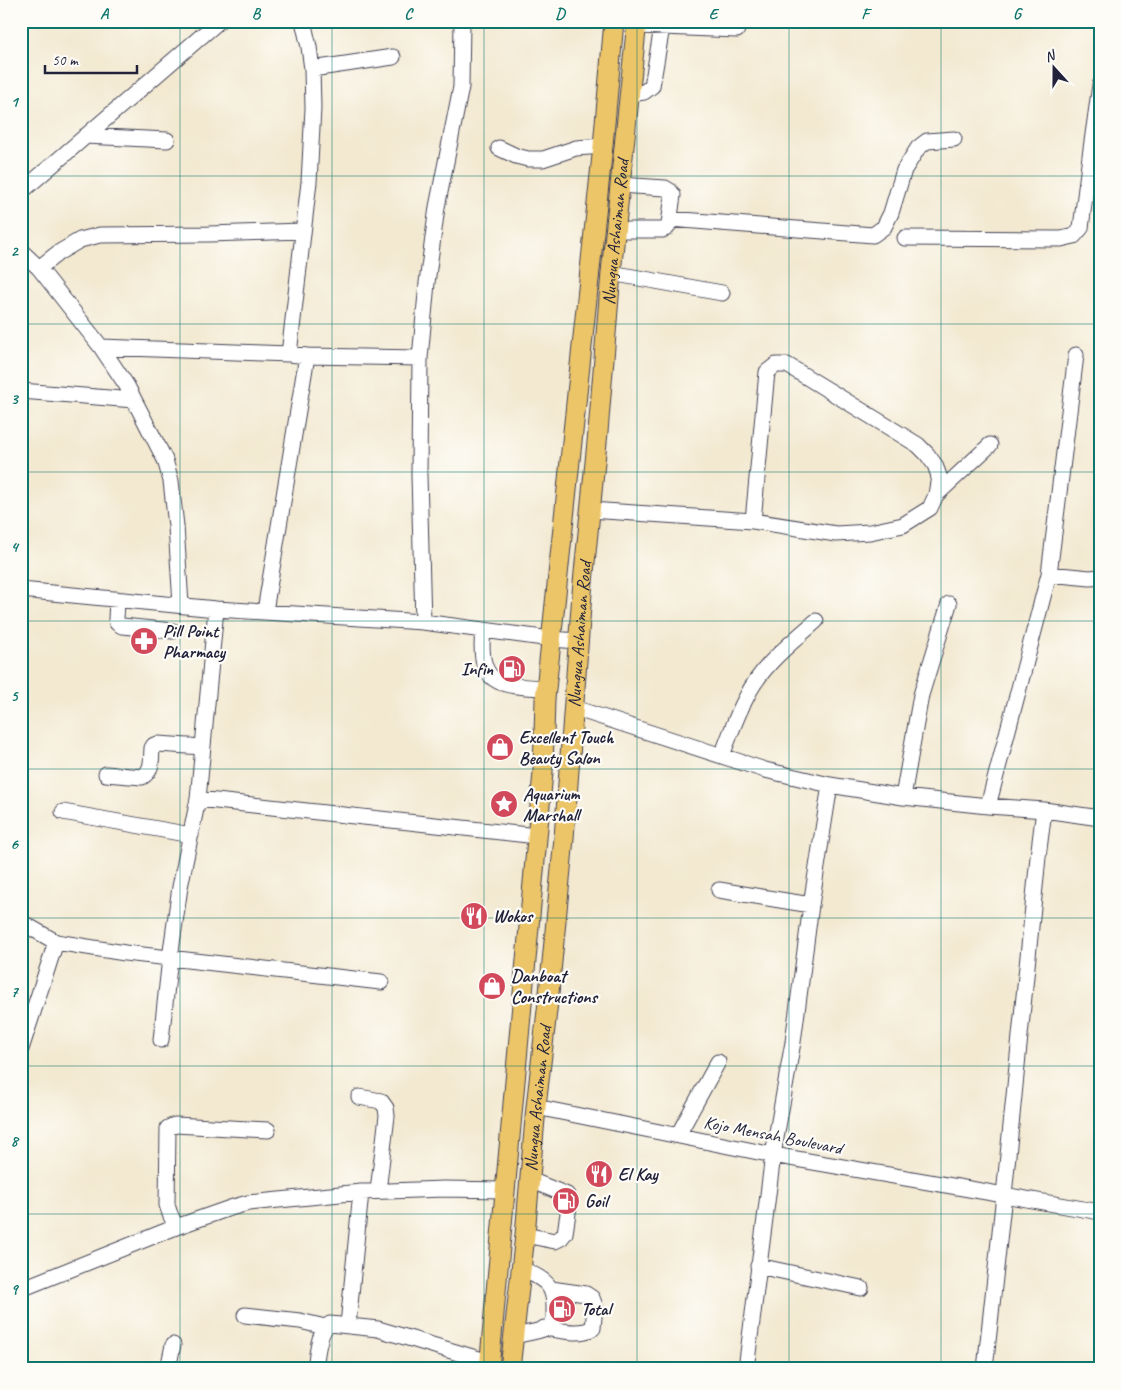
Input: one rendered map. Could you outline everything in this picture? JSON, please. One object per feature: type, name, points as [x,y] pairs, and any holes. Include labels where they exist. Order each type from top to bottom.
[{"type":"main road","name":"Nungua Ashaiman Road","points":[[489,1365],[543,772],[546,688],[603,146],[614,21]]},
{"type":"main road","name":"Nungua Ashaiman Road","points":[[510,1369],[564,838],[578,641],[611,273],[637,24]]},
{"type":"street","points":[[21,192],[219,21]]},
{"type":"street","points":[[289,354],[309,182],[312,69],[303,21]]},
{"type":"street","points":[[423,622],[419,475],[420,358],[437,207],[461,87],[462,21]]},
{"type":"street","points":[[637,24],[737,30]]},
{"type":"street","points":[[630,94],[644,92],[652,86],[662,27]]},
{"type":"street","points":[[312,69],[393,57]]},
{"type":"street","points":[[905,238],[1061,239],[1074,236],[1081,228],[1095,157],[1100,85]]},
{"type":"street","points":[[85,136],[167,140]]},
{"type":"street","points":[[670,219],[873,235],[884,227],[892,213],[904,170],[918,148],[927,141],[954,139]]},
{"type":"street","points":[[499,148],[528,159],[543,158],[576,148],[603,146]]},
{"type":"street","points":[[616,230],[662,230],[667,228],[673,195],[664,188],[620,185]]},
{"type":"street","points":[[39,268],[58,253],[80,240],[100,235],[303,232]]},
{"type":"street","points":[[21,251],[39,268],[102,347],[127,386],[165,460],[171,481],[176,526],[181,606]]},
{"type":"street","points":[[611,273],[722,293]]},
{"type":"street","points":[[102,347],[307,356],[420,358]]},
{"type":"street","points":[[988,806],[1049,574],[1076,355]]},
{"type":"street","points":[[265,611],[307,356]]},
{"type":"street","points":[[590,510],[753,521],[836,534],[870,532],[903,525],[930,508],[936,495],[938,476],[935,465],[918,445],[787,365],[776,365],[767,372],[753,521]]},
{"type":"street","points":[[21,391],[134,400]]},
{"type":"street","points":[[936,495],[990,445]]},
{"type":"street","points":[[1049,574],[1090,578],[1100,577]]},
{"type":"street","points":[[21,590],[216,609],[423,622],[578,641]]},
{"type":"street","points":[[117,599],[117,624],[173,631]]},
{"type":"street","points":[[902,797],[921,695],[949,604]]},
{"type":"street","points":[[161,1040],[180,887],[198,799],[216,609]]},
{"type":"street","points":[[722,755],[746,697],[762,673],[781,651],[816,621]]},
{"type":"street","points":[[483,630],[481,646],[484,663],[489,674],[500,684],[546,688]]},
{"type":"street","points":[[574,708],[765,770],[830,786],[902,797],[1044,810],[1100,818]]},
{"type":"street","points":[[106,774],[142,777],[146,775],[150,771],[152,748],[154,745],[203,747]]},
{"type":"street","points":[[746,1369],[773,1155],[793,1042],[811,905],[830,786]]},
{"type":"street","points":[[198,799],[537,836]]},
{"type":"street","points":[[985,1369],[1044,810]]},
{"type":"street","points":[[63,812],[191,835]]},
{"type":"street","points":[[719,890],[811,905]]},
{"type":"street","points":[[21,922],[56,942],[126,953],[381,982]]},
{"type":"street","points":[[21,1049],[56,942]]},
{"type":"street","points":[[678,1135],[718,1062]]},
{"type":"street","points":[[359,1097],[381,1101],[386,1108],[387,1116],[378,1191]]},
{"type":"street","name":"Kojo Mensah Boulevard","points":[[536,1107],[773,1155],[1100,1212]]},
{"type":"street","points":[[176,1227],[167,1205],[168,1128],[175,1125],[268,1130]]},
{"type":"street","points":[[525,1235],[555,1241],[561,1238],[564,1233],[570,1200],[567,1195],[530,1180]]},
{"type":"street","points":[[21,1289],[176,1227],[248,1203],[378,1191],[504,1190]]},
{"type":"street","points":[[348,1325],[361,1192]]},
{"type":"street","points":[[758,1266],[861,1288]]},
{"type":"street","points":[[513,1336],[544,1328],[551,1325],[554,1320],[555,1297],[552,1289],[545,1281],[521,1268]]},
{"type":"street","points":[[544,1328],[580,1333],[593,1328],[595,1306],[592,1298],[586,1294],[552,1289]]},
{"type":"street","points":[[245,1315],[300,1321],[325,1327]]},
{"type":"street","points":[[315,1369],[321,1335],[325,1327],[330,1324],[387,1331],[489,1365]]},
{"type":"street","points":[[168,1369],[173,1345]]},
{"type":"place","name":"Pill Point Pharmacy","points":[[144,641]]},
{"type":"place","name":"Infin","points":[[512,669]]},
{"type":"place","name":"Excellent Touch Beauty Salon","points":[[500,747]]},
{"type":"place","name":"Aquarium Marshall","points":[[504,804]]},
{"type":"place","name":"Wokos","points":[[474,916]]},
{"type":"place","name":"Danboat Constructions","points":[[492,986]]},
{"type":"place","name":"El Kay","points":[[599,1174]]},
{"type":"place","name":"Goil","points":[[566,1201]]},
{"type":"place","name":"Total","points":[[562,1309]]}]
